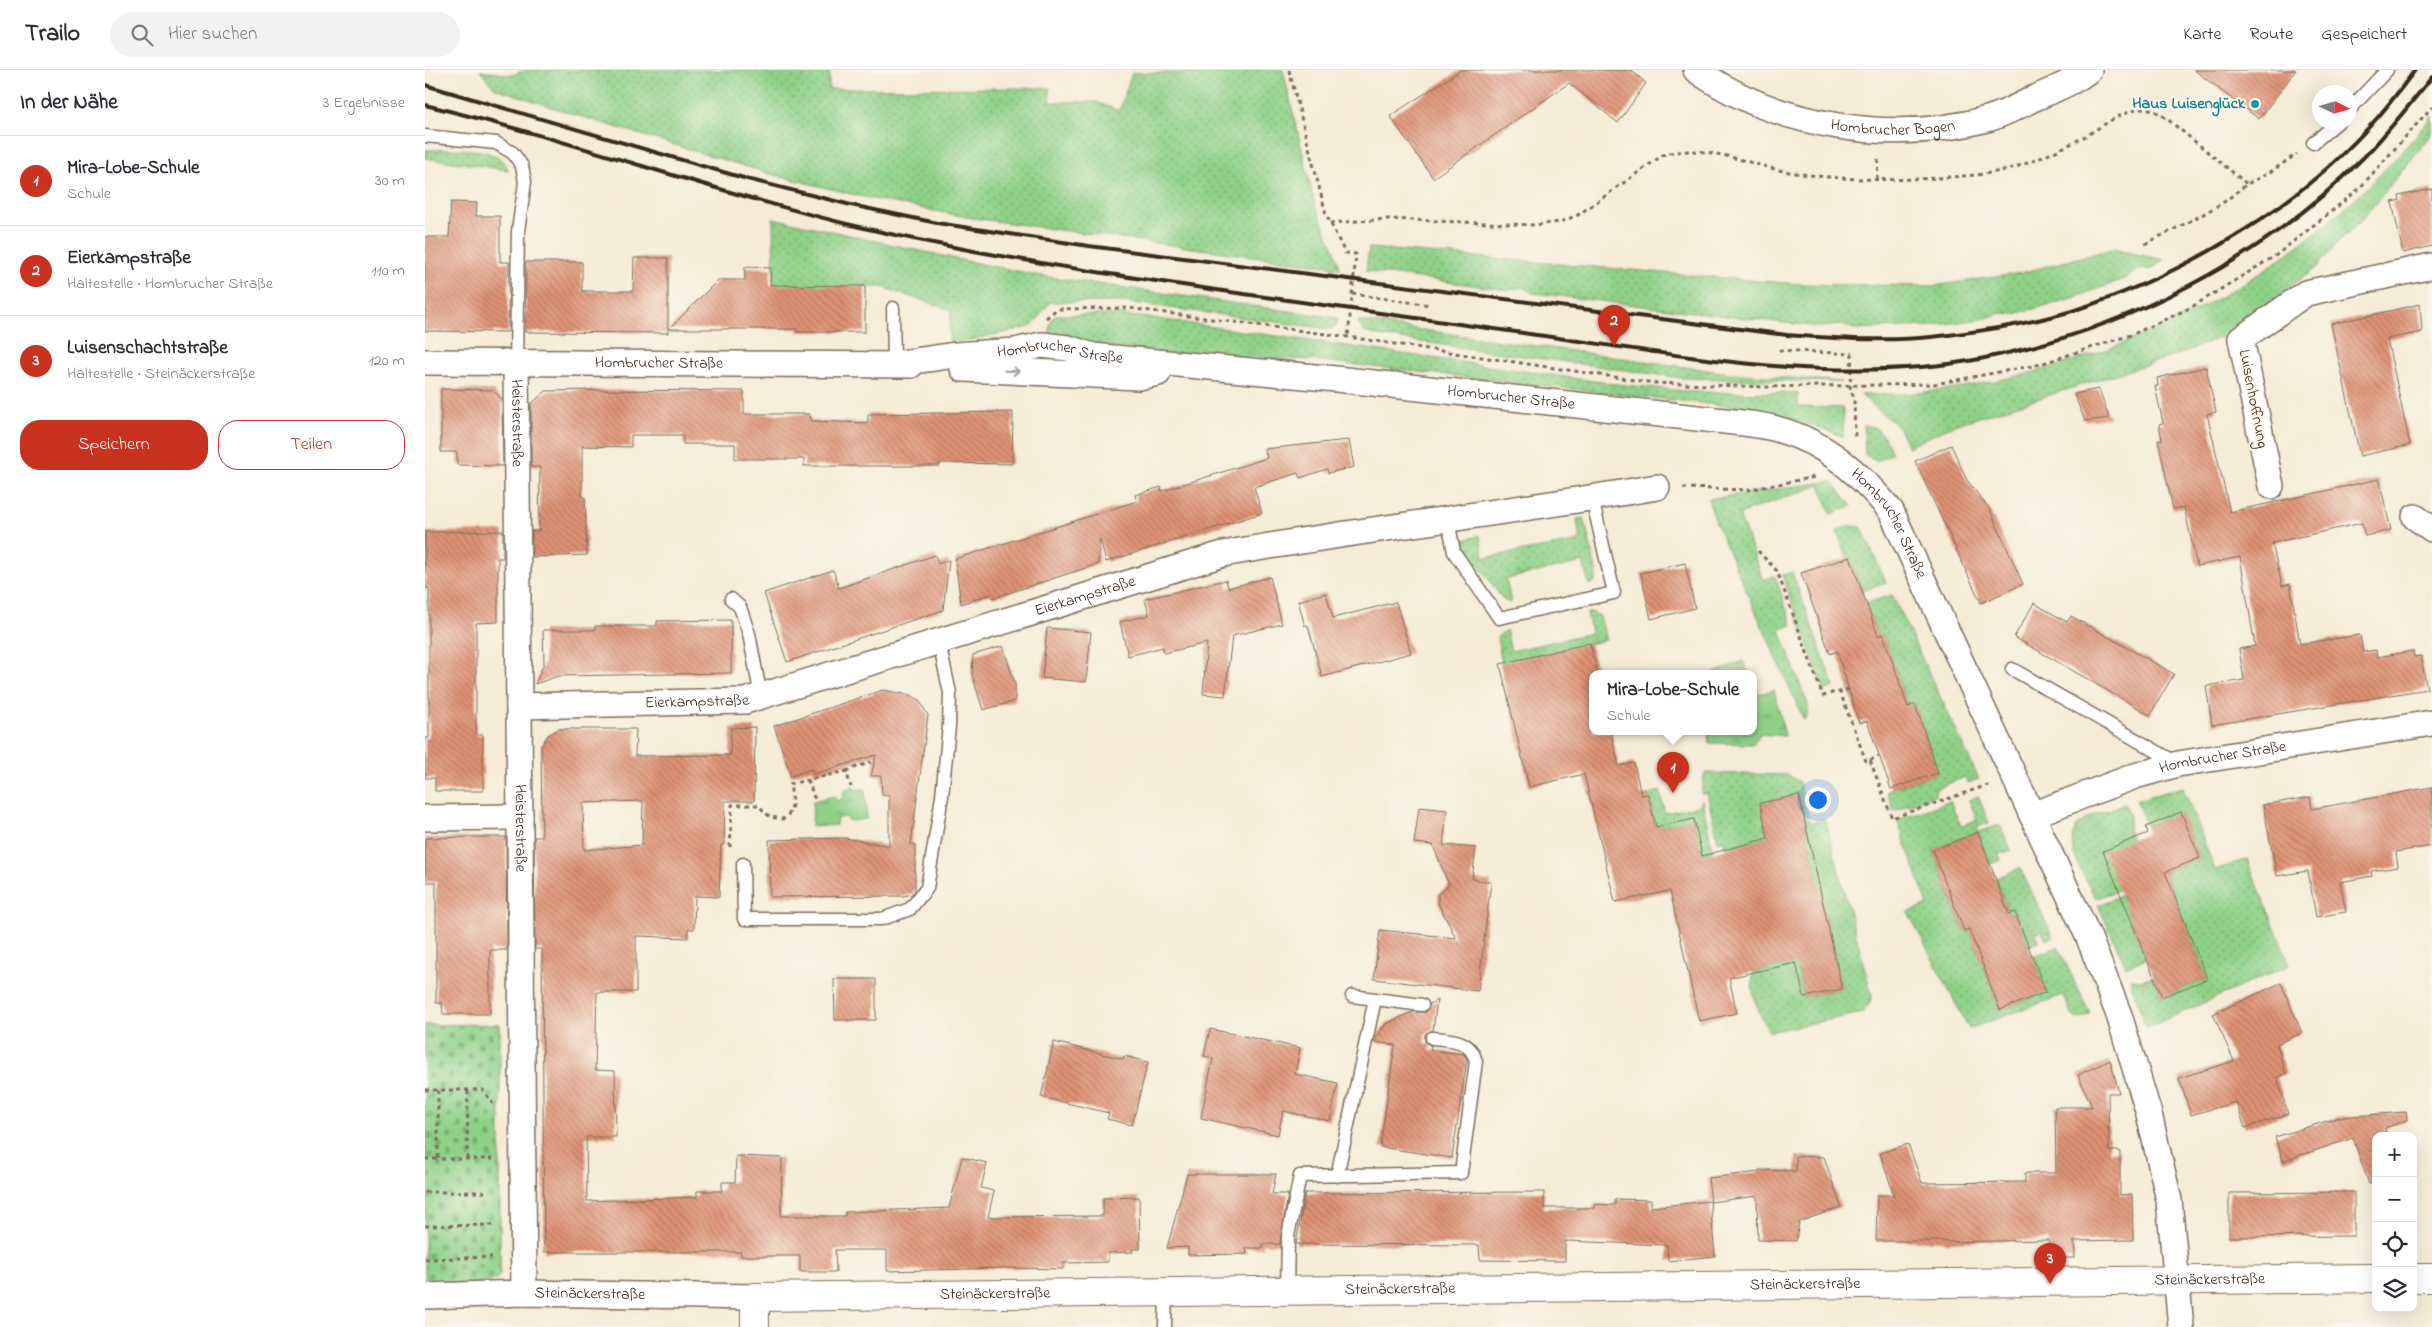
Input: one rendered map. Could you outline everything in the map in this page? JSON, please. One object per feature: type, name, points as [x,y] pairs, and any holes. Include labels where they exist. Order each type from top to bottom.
[{"type":"street","name":"Hombrucher Bogen","points":[[1696,70],[1762,105],[1819,124],[1879,131],[1933,130],[1988,119],[2054,89],[2089,70]]},
{"type":"street","name":"Luisenhoffnung","points":[[2271,486],[2241,339],[2306,293],[2432,266]]},
{"type":"street","name":"Hombrucher Straße","points":[[894,364],[955,355],[1015,351],[1042,345],[1068,348],[1093,356],[1346,380],[1734,422],[1780,430],[1823,448],[1844,463],[1864,479],[1891,511],[2032,815],[2135,776],[2179,764],[2432,723]]},
{"type":"street","name":"Hombrucher Straße","points":[[425,362],[894,364],[1139,376],[1197,366]]},
{"type":"street","name":"Heisterstraße","points":[[516,363],[524,1293]]},
{"type":"street","name":"Eierkampstraße","points":[[519,706],[745,701],[1223,554],[1290,542],[1592,498],[1657,486]]},
{"type":"street","points":[[2032,815],[2089,938],[2119,1015],[2149,1114],[2169,1200],[2175,1282],[2181,1327]]},
{"type":"street","points":[[425,818],[520,817]]},
{"type":"street","name":"Steinäckerstraße","points":[[425,1296],[524,1293],[755,1297],[2175,1282],[2372,1278]]},
{"type":"street","points":[[2417,1278],[2432,1278]]},
{"type":"street","points":[[755,1297],[755,1327]]},
{"type":"lane","points":[[2357,102],[2387,70]]},
{"type":"lane","points":[[2313,142],[2327,130]]},
{"type":"lane","points":[[425,136],[496,143],[508,148],[522,166],[525,182],[518,231],[516,363]]},
{"type":"lane","points":[[893,308],[894,364]]},
{"type":"lane","points":[[1447,520],[1454,552],[1499,618],[1614,593],[1592,498]]},
{"type":"lane","points":[[731,599],[740,607],[743,616],[761,697]]},
{"type":"lane","points":[[743,864],[744,918],[882,919],[910,909],[927,888],[942,796],[950,693],[939,642]]},
{"type":"lane","points":[[2012,669],[2179,764]]},
{"type":"lane","points":[[1352,996],[1422,1005]]},
{"type":"lane","points":[[1337,1176],[1375,999]]},
{"type":"lane","points":[[1287,1292],[1288,1236],[1300,1176],[1461,1173],[1476,1061],[1473,1050],[1464,1043],[1432,1038]]},
{"type":"lane","points":[[1165,1327],[1166,1293]]},
{"type":"path","points":[[1289,70],[1309,154],[1330,223],[1345,253],[1356,254],[1349,337]]},
{"type":"path","points":[[1042,345],[1044,320],[1057,308],[1128,308],[1349,337],[1653,383],[1764,387],[1935,384],[2037,365],[2131,335],[2190,308],[2275,256],[2358,190],[2432,107]]},
{"type":"path","points":[[1330,223],[1387,219],[1535,225],[1560,222],[1578,215],[1663,155],[1679,150],[1737,158],[1789,172],[1829,176],[1939,179],[1988,174],[2029,162],[2068,146],[2131,112],[2143,108],[2153,110],[2165,118],[2247,184]]},
{"type":"path","points":[[2145,244],[2224,202],[2247,184],[2267,174],[2313,142]]},
{"type":"path","points":[[1352,294],[1431,305]]},
{"type":"path","points":[[1657,486],[1748,490],[1825,475],[1844,463],[1855,446],[1854,399],[1850,386],[1853,354],[1779,350]]},
{"type":"path","points":[[1758,551],[1777,571],[1823,696],[1849,689]]},
{"type":"path","points":[[1839,692],[1866,761],[1879,756]]},
{"type":"path","points":[[1869,760],[1892,818],[2014,775]]},
{"type":"path","points":[[743,864],[730,855],[732,805],[758,805],[770,818],[783,819],[790,813],[793,804],[790,784],[846,771],[871,762]]},
{"type":"path","points":[[846,771],[851,787]]},
{"type":"path","points":[[808,780],[815,800]]},
{"type":"path","points":[[425,1090],[483,1090],[493,1102],[493,1112]]},
{"type":"path","points":[[438,1090],[438,1159]]},
{"type":"path","points":[[467,1159],[468,1090]]},
{"type":"path","points":[[425,1159],[493,1159],[493,1149]]},
{"type":"path","points":[[425,1192],[487,1192]]},
{"type":"path","points":[[425,1226],[493,1225]]},
{"type":"path","points":[[425,1258],[492,1257]]},
{"type":"green space","points":[[525,70],[829,70],[829,89],[1050,88],[1050,102],[1096,102],[1119,111],[1132,73],[1231,73],[1232,70],[1283,70],[1315,205],[1335,251],[1340,268],[965,217],[864,197],[774,175],[579,116],[495,88],[480,71],[513,75]]},
{"type":"green space","points":[[2432,116],[2432,134],[2361,221],[2338,242],[2316,268],[2230,333],[2177,355],[1951,426],[1908,447],[1899,428],[1861,395],[1925,392],[2000,380],[2072,361],[2141,336],[2207,305],[2269,267],[2328,223],[2382,172]]},
{"type":"green space","points":[[459,149],[484,152],[495,155],[503,161],[508,170],[425,158],[425,150]]},
{"type":"green space","points":[[773,218],[1042,276],[1338,318],[1336,326],[1329,329],[1125,302],[1051,302],[1030,327],[966,341],[949,341],[951,310],[882,287],[799,286],[774,292]]},
{"type":"green space","points":[[1369,248],[1797,284],[1934,286],[2021,273],[2112,249],[2165,260],[2151,269],[2138,270],[2127,278],[2073,298],[2015,314],[2000,313],[1987,318],[1931,326],[1854,329],[1842,325],[1820,327],[1533,293],[1522,287],[1509,290],[1366,271]]},
{"type":"green space","points":[[1055,315],[1121,315],[1157,319],[1615,384],[1696,392],[1798,393],[1798,407],[1843,408],[1843,437],[1771,414],[1726,406],[1311,360],[1156,353],[1050,338],[1050,324]]},
{"type":"green space","points":[[1358,321],[1729,373],[1841,382],[1682,378],[1378,336],[1364,332]]},
{"type":"green space","points":[[1864,426],[1875,428],[1883,435],[1892,454],[1876,461],[1865,455]]},
{"type":"green space","points":[[1832,481],[1852,506],[1831,514],[1820,485],[1739,514],[1763,580],[1775,576],[1792,625],[1780,630],[1808,705],[1808,714],[1804,720],[1716,523],[1708,499]]},
{"type":"green space","points":[[1584,518],[1597,575],[1595,582],[1589,585],[1583,562],[1506,579],[1511,603],[1503,600],[1462,541],[1480,535],[1484,558],[1580,541],[1577,519]]},
{"type":"green space","points":[[1849,526],[1861,527],[1886,582],[1862,591],[1850,557],[1847,558],[1837,531]]},
{"type":"green space","points":[[1792,572],[1834,687],[1824,691],[1782,575]]},
{"type":"green space","points":[[1892,595],[1979,779],[1968,783],[1965,777],[1935,789],[1937,794],[1894,811],[1887,791],[1938,773],[1915,704],[1908,707],[1883,634],[1878,636],[1866,603]]},
{"type":"green space","points":[[1592,612],[1600,616],[1606,640],[1502,664],[1497,637],[1506,630],[1511,651],[1591,633],[1587,613]]},
{"type":"green space","points":[[1743,661],[1747,670],[1721,670]]},
{"type":"green space","points":[[1757,690],[1759,694],[1774,690],[1785,736],[1760,734],[1753,744],[1709,743],[1708,735],[1757,735]]},
{"type":"green space","points":[[1706,773],[1788,775],[1799,782],[1810,823],[1825,819],[1872,996],[1870,1003],[1862,1013],[1769,1032],[1754,996],[1754,972],[1796,963],[1804,997],[1842,989],[1799,795],[1761,803],[1768,838],[1726,848],[1724,841],[1718,842],[1707,793],[1701,794]]},
{"type":"green space","points":[[853,786],[856,790],[865,789],[867,819],[849,821],[846,817],[837,818],[836,825],[812,827],[813,801],[834,796],[837,801],[842,799],[845,789]]},
{"type":"green space","points":[[2183,787],[2215,870],[2247,859],[2290,965],[2146,1028],[2130,979],[2142,980],[2153,976],[2162,997],[2207,979],[2165,872],[2199,858],[2181,813],[2147,826],[2136,800]]},
{"type":"green space","points":[[1660,791],[1665,813],[1699,806],[1702,800],[1713,852],[1702,855],[1694,819],[1656,827],[1648,794]]},
{"type":"green space","points":[[1978,796],[1989,823],[1976,827],[1978,832],[1933,850],[1963,931],[1969,929],[2000,1010],[2046,992],[2032,956],[2058,947],[2090,1014],[2077,1019],[2072,1015],[2063,995],[1969,1029],[1908,912],[1928,905],[1897,820],[1950,801],[1961,826],[1977,820],[1969,800]]},
{"type":"green space","points":[[2125,804],[2130,816],[2128,829],[2132,840],[2123,888],[2096,899],[2076,860],[2072,839],[2075,830],[2082,822]]},
{"type":"green space","points":[[2000,825],[2011,850],[1999,854],[2001,860],[1990,864],[1978,832]]},
{"type":"green space","points":[[2020,868],[2053,937],[2046,940],[2042,931],[2036,934],[2038,942],[2028,946],[2015,912],[2009,914],[1996,878]]},
{"type":"green space","points":[[2121,895],[2146,958],[2126,967],[2098,905]]},
{"type":"green space","points":[[500,1024],[500,1274],[495,1280],[488,1283],[425,1284],[425,1025]]},
{"type":"building","points":[[1461,70],[1631,70],[1646,83],[1618,123],[1569,83],[1433,178],[1390,116]]},
{"type":"building","name":"Haus Luisenglück","points":[[2194,70],[2296,70],[2259,119]]},
{"type":"building","points":[[2432,189],[2432,246],[2403,253],[2392,202],[2400,200],[2399,196]]},
{"type":"building","points":[[451,202],[477,203],[476,216],[500,216],[500,262],[509,262],[508,332],[425,331],[425,237],[449,237]]},
{"type":"building","points":[[634,258],[668,258],[668,333],[525,332],[526,262],[582,262],[582,291],[633,291]]},
{"type":"building","points":[[745,267],[771,268],[770,285],[865,286],[865,332],[797,332],[797,329],[669,329],[718,280],[745,280]]},
{"type":"building","points":[[2420,304],[2422,332],[2387,339],[2410,445],[2360,456],[2331,324]]},
{"type":"building","points":[[2206,367],[2216,412],[2207,414],[2230,512],[2379,479],[2391,530],[2365,536],[2362,523],[2272,543],[2282,586],[2290,584],[2300,644],[2360,635],[2363,652],[2376,650],[2377,657],[2413,651],[2414,657],[2421,656],[2427,689],[2212,725],[2206,686],[2244,680],[2239,649],[2255,646],[2240,557],[2197,566],[2184,507],[2173,509],[2158,440],[2162,440],[2159,424],[2163,423],[2155,386],[2158,386],[2157,378]]},
{"type":"building","points":[[441,389],[492,390],[502,399],[503,466],[457,465],[457,452],[441,452]]},
{"type":"building","points":[[2099,389],[2109,418],[2085,421],[2074,394]]},
{"type":"building","points":[[546,391],[744,391],[744,414],[809,414],[812,421],[868,423],[868,414],[1013,412],[1012,464],[940,463],[940,466],[804,466],[804,459],[735,459],[735,444],[683,444],[683,435],[631,435],[631,447],[582,446],[582,496],[585,497],[587,555],[532,557],[532,531],[539,531],[540,467],[531,467],[531,404]]},
{"type":"building","points":[[1349,440],[1354,467],[1328,473],[1327,469],[1300,478],[1298,473],[1254,487],[1262,513],[1106,562],[1100,539],[1098,564],[993,598],[991,594],[961,604],[955,559],[1137,501],[1135,495],[1161,487],[1162,491],[1267,458],[1264,449]]},
{"type":"building","points":[[1951,445],[1967,480],[1990,510],[2023,584],[1981,603],[1915,461]]},
{"type":"building","points":[[503,531],[503,558],[498,558],[498,622],[476,623],[476,735],[483,735],[483,791],[435,791],[435,778],[425,778],[425,738],[429,738],[429,588],[425,588],[425,532]]},
{"type":"building","points":[[935,555],[938,564],[949,560],[943,610],[787,662],[764,593],[833,570],[839,588]]},
{"type":"building","points":[[1850,557],[1878,636],[1883,634],[1908,707],[1915,704],[1938,773],[1891,789],[1867,721],[1859,723],[1837,651],[1830,654],[1801,573]]},
{"type":"building","points":[[1685,563],[1695,608],[1651,619],[1641,573]]},
{"type":"building","points":[[1270,577],[1282,624],[1232,636],[1225,696],[1203,694],[1207,643],[1164,653],[1163,647],[1128,656],[1120,622],[1149,615],[1145,599],[1226,580],[1228,588]]},
{"type":"building","points":[[1326,593],[1333,618],[1396,602],[1411,653],[1322,677],[1308,625],[1305,626],[1298,601]]},
{"type":"building","points":[[2034,603],[2067,622],[2071,616],[2174,674],[2150,715],[2014,637]]},
{"type":"building","points":[[731,620],[731,673],[558,676],[535,684],[544,663],[543,630],[595,630],[595,626],[657,626],[657,621]]},
{"type":"building","points":[[1047,628],[1091,632],[1086,682],[1042,678]]},
{"type":"building","points":[[1590,643],[1597,670],[1589,670],[1589,735],[1612,735],[1619,766],[1634,763],[1641,795],[1648,794],[1656,827],[1694,819],[1702,856],[1768,838],[1760,803],[1799,795],[1842,989],[1804,997],[1796,963],[1754,972],[1729,978],[1737,1013],[1699,1021],[1670,891],[1615,902],[1584,774],[1529,787],[1500,664]]},
{"type":"building","points":[[1003,646],[1015,684],[1015,701],[983,710],[972,675],[973,655]]},
{"type":"building","points":[[883,690],[910,695],[919,700],[928,715],[911,844],[915,844],[915,890],[912,894],[904,896],[770,897],[769,840],[845,838],[889,846],[889,795],[882,795],[881,776],[871,776],[876,755],[814,774],[812,769],[791,776],[774,726]]},
{"type":"building","points":[[755,727],[754,801],[725,801],[724,845],[721,845],[719,897],[695,896],[694,929],[688,929],[688,938],[636,936],[636,992],[597,992],[595,1070],[615,1071],[616,1137],[586,1137],[587,1201],[697,1197],[697,1191],[722,1191],[722,1182],[735,1182],[736,1156],[782,1158],[781,1216],[845,1216],[845,1212],[949,1208],[962,1157],[987,1163],[981,1188],[994,1191],[988,1217],[1103,1216],[1103,1198],[1139,1197],[1140,1249],[1132,1249],[1133,1252],[1108,1253],[1108,1262],[1063,1263],[1063,1269],[1007,1268],[887,1271],[887,1250],[835,1250],[836,1272],[800,1272],[800,1256],[741,1256],[741,1252],[544,1252],[542,949],[535,949],[534,837],[542,837],[541,746],[548,735],[559,729],[636,729],[635,756],[730,755],[731,728]],"holes":[[[643,801],[642,845],[584,850],[583,803]]]},
{"type":"building","points":[[2432,787],[2432,846],[2396,852],[2398,867],[2371,871],[2372,876],[2340,882],[2346,912],[2316,917],[2308,871],[2277,876],[2263,805],[2310,797],[2312,809]]},
{"type":"building","points":[[1419,807],[1447,810],[1443,845],[1476,848],[1472,879],[1491,882],[1478,991],[1374,979],[1380,930],[1456,938],[1438,903],[1438,894],[1449,885],[1433,845],[1414,843]]},
{"type":"building","points":[[2181,812],[2200,858],[2165,872],[2207,979],[2162,997],[2103,851],[2148,833],[2146,827]]},
{"type":"building","points":[[1978,832],[2009,914],[2015,912],[2046,992],[2000,1010],[1969,929],[1964,931],[1933,850]]},
{"type":"building","points":[[506,837],[507,950],[490,950],[490,1014],[443,1014],[442,1003],[436,1003],[436,882],[425,882],[425,838]]},
{"type":"building","points":[[834,979],[876,979],[876,1020],[835,1020]]},
{"type":"building","points":[[2281,983],[2302,1033],[2277,1044],[2286,1074],[2277,1077],[2288,1114],[2245,1128],[2236,1102],[2191,1115],[2179,1078],[2234,1061],[2213,1014]]},
{"type":"building","points":[[1437,1000],[1433,1030],[1425,1034],[1425,1042],[1431,1046],[1430,1050],[1464,1054],[1467,1059],[1452,1158],[1380,1147],[1395,1045],[1374,1042],[1375,1038],[1386,1024],[1412,1012],[1426,1012],[1430,1004]]},
{"type":"building","points":[[1210,1029],[1300,1048],[1295,1074],[1338,1083],[1330,1121],[1283,1111],[1278,1135],[1201,1118],[1213,1058],[1204,1056]]},
{"type":"building","points":[[1054,1042],[1123,1059],[1124,1056],[1148,1062],[1132,1125],[1107,1119],[1109,1113],[1041,1097]]},
{"type":"building","points":[[2110,1060],[2119,1093],[2108,1093],[2109,1151],[2120,1151],[2120,1195],[2132,1194],[2133,1240],[2074,1241],[2075,1258],[2051,1258],[2048,1240],[1876,1241],[1877,1195],[1894,1195],[1880,1153],[1908,1144],[1922,1183],[2025,1182],[2025,1173],[2056,1173],[2055,1107],[2092,1107],[2078,1075]]},
{"type":"building","points":[[2406,1112],[2407,1120],[2385,1128],[2386,1132],[2372,1132],[2372,1184],[2369,1184],[2353,1138],[2283,1161],[2275,1137],[2340,1117]]},
{"type":"building","points":[[1796,1156],[1824,1157],[1841,1207],[1799,1222],[1796,1241],[1758,1240],[1757,1196],[1711,1202],[1708,1178],[1759,1172],[1759,1170],[1796,1171]]},
{"type":"building","points":[[1187,1174],[1276,1174],[1272,1194],[1288,1194],[1280,1244],[1263,1244],[1263,1248],[1246,1248],[1247,1254],[1188,1255],[1188,1247],[1167,1248]]},
{"type":"building","points":[[1544,1192],[1544,1208],[1594,1208],[1594,1204],[1615,1205],[1615,1199],[1651,1200],[1651,1207],[1710,1201],[1715,1256],[1668,1261],[1667,1245],[1565,1241],[1565,1261],[1480,1260],[1479,1245],[1296,1244],[1305,1193]]},
{"type":"building","points":[[2354,1192],[2354,1236],[2229,1237],[2229,1193]]},
{"type":"railway","points":[[425,85],[747,179],[851,205],[937,223],[1089,246],[1787,335],[1877,339],[1931,337],[1966,333],[2055,316],[2114,296],[2197,258],[2238,234],[2313,180],[2347,150],[2378,117],[2415,70]]},
{"type":"railway","points":[[425,105],[531,133],[794,210],[847,224],[944,245],[1188,286],[1693,357],[1751,364],[1867,370],[1924,367],[1980,359],[2033,347],[2137,311],[2187,287],[2234,260],[2280,229],[2323,195],[2363,158],[2432,77]]},
{"type":"place","name":"Haus Luisenglück","points":[[2255,104]]},
{"type":"place","name":"Eierkampstraße","points":[[1614,346]]},
{"type":"place","name":"Mira-Lobe-Schule","points":[[1673,793]]},
{"type":"place","name":"Luisenschachtstraße","points":[[2050,1284]]}]
